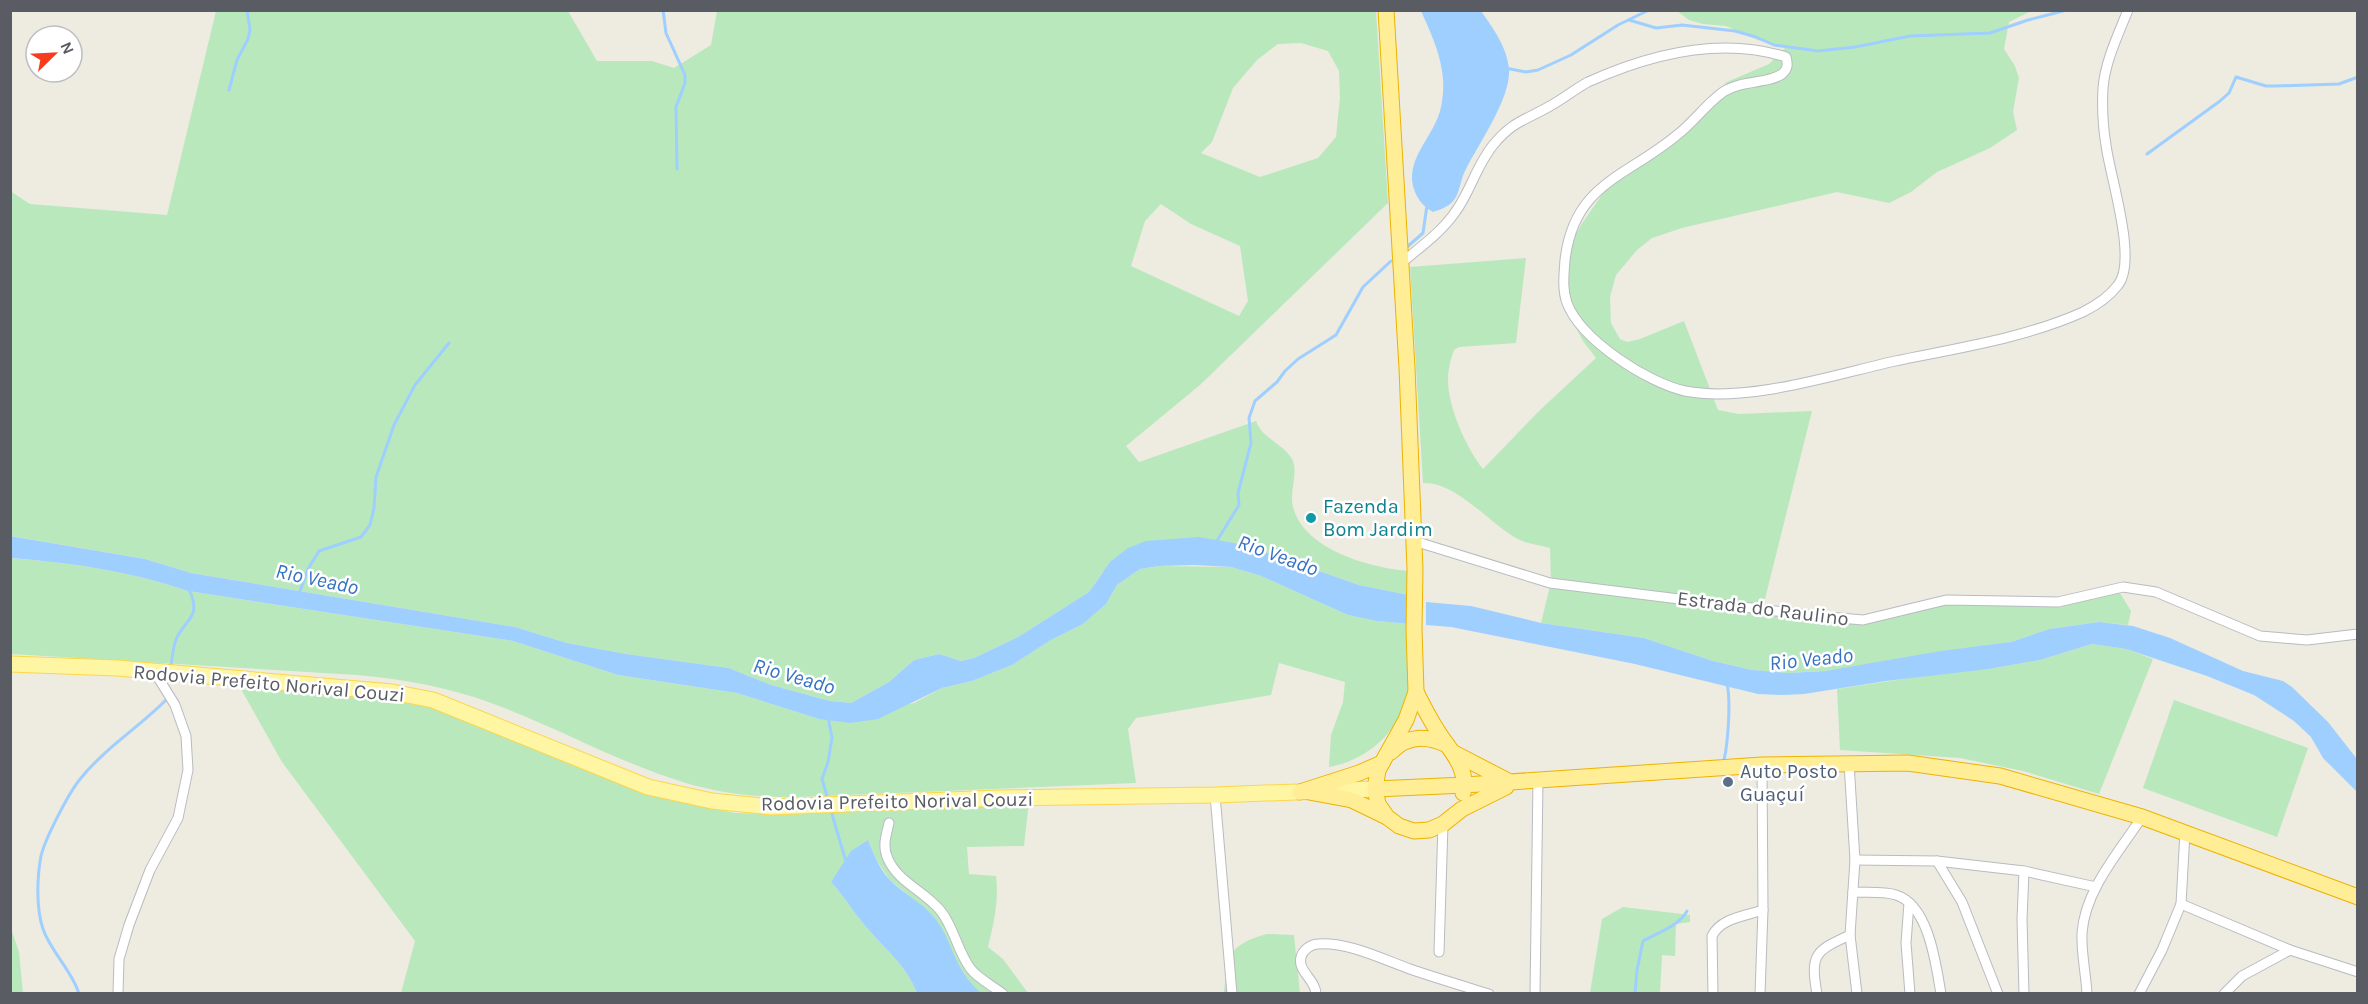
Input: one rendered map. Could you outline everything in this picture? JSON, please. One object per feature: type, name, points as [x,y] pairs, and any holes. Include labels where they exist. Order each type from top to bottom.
[{"type":"highway","points":[[1386,10],[1407,368],[1415,568],[1416,692],[1406,720],[1378,770],[1375,789],[1378,804],[1387,817]]},
{"type":"highway","points":[[1416,692],[1463,772],[1465,785],[1458,807],[1445,823]]},
{"type":"highway","points":[[1304,792],[1359,773],[1384,759],[1399,744],[1413,739],[1430,738],[1523,781]]},
{"type":"highway","points":[[1375,789],[1762,765],[1908,763],[2000,776],[2142,817],[2358,897]]},
{"type":"highway","points":[[1304,792],[1352,800],[1387,817],[1399,826],[1414,831],[1429,830],[1445,823],[1484,795],[1523,781]]},
{"type":"main road","name":"Rodovia Prefeito Norival Couzi","points":[[10,664],[154,671],[392,692],[433,700],[648,787],[712,801],[771,807],[1000,798],[1215,795],[1375,789]]},
{"type":"street","points":[[1400,264],[1433,236],[1456,212],[1493,145],[1514,124],[1548,108],[1587,83],[1639,63],[1692,49],[1743,48],[1762,50],[1786,57],[1787,68],[1782,74],[1741,83],[1725,91],[1703,108],[1678,135],[1622,171],[1584,204],[1568,240],[1563,284],[1568,305],[1592,336],[1615,357],[1646,376],[1684,390],[1725,393],[1765,390],[2045,326],[2084,311],[2106,299],[2121,283],[2126,264],[2119,211],[2105,143],[2103,86],[2112,52],[2128,10]]},
{"type":"street","name":"Estrada do Raulino","points":[[1414,541],[1550,583],[1817,616],[1863,620],[1946,600],[2058,602],[2123,587],[2156,592],[2260,636],[2307,640],[2358,634]]},
{"type":"street","points":[[118,993],[119,959],[129,926],[150,870],[178,818],[188,770],[186,736],[175,705],[154,671]]},
{"type":"street","points":[[1849,763],[1855,860],[1850,935],[1857,993]]},
{"type":"street","points":[[1760,993],[1763,910],[1762,765]]},
{"type":"street","points":[[1523,781],[1535,993]]},
{"type":"street","points":[[1215,795],[1232,993]]},
{"type":"street","points":[[2087,993],[2082,934],[2085,915],[2096,886],[2142,817]]},
{"type":"street","points":[[889,823],[884,844],[888,860],[901,878],[926,896],[940,910],[971,969],[1003,993]]},
{"type":"street","points":[[1439,952],[1445,823]]},
{"type":"street","points":[[2139,993],[2162,950],[2181,904],[2185,832]]},
{"type":"street","points":[[1855,860],[1937,861],[2024,871],[2096,886]]},
{"type":"street","points":[[1937,861],[1962,902],[1998,993]]},
{"type":"street","points":[[2024,871],[2022,919],[2024,993]]},
{"type":"street","points":[[1853,892],[1897,895],[1909,903],[1931,938],[1941,993]]},
{"type":"street","points":[[1909,903],[1906,943],[1910,993]]},
{"type":"street","points":[[2181,904],[2290,950],[2358,972]]},
{"type":"street","points":[[1713,993],[1712,936],[1716,928],[1723,923],[1763,910]]},
{"type":"street","points":[[1817,993],[1814,978],[1816,955],[1824,947],[1850,935]]},
{"type":"street","points":[[1316,993],[1314,983],[1301,966],[1301,956],[1307,948],[1315,944],[1345,946],[1429,976],[1489,993]]},
{"type":"street","points":[[2224,993],[2242,976],[2290,950]]},
{"type":"green space","points":[[216,11],[568,11],[597,61],[652,61],[674,68],[711,45],[717,11],[1376,11],[1388,203],[1200,385],[1126,446],[1139,462],[1256,421],[1263,432],[1285,450],[1293,461],[1295,472],[1293,507],[1300,522],[1310,535],[1341,554],[1358,561],[1409,571],[1409,595],[1359,585],[1245,545],[1102,573],[1089,592],[1018,637],[974,658],[961,661],[939,654],[914,660],[889,682],[851,703],[830,701],[771,685],[729,668],[626,654],[567,643],[515,627],[191,573],[145,559],[11,536],[10,191],[30,204],[167,215]],"holes":[[[1301,43],[1328,51],[1339,71],[1340,97],[1336,137],[1318,158],[1260,177],[1201,153],[1212,142],[1233,88],[1257,60],[1278,44]],[[1161,204],[1191,224],[1240,246],[1248,301],[1239,316],[1131,266],[1145,221]]]},
{"type":"green space","points":[[1677,11],[2031,11],[2009,22],[2004,49],[2015,66],[2019,78],[2013,112],[2017,130],[1990,148],[1937,172],[1911,192],[1889,203],[1837,192],[1682,228],[1652,238],[1637,250],[1616,275],[1610,297],[1611,323],[1620,339],[1627,342],[1684,321],[1718,410],[1739,414],[1812,411],[1763,607],[1849,621],[1958,603],[2023,603],[2118,590],[2131,611],[2128,625],[2099,622],[2049,629],[2011,642],[1825,671],[1788,673],[1752,670],[1713,661],[1644,638],[1541,623],[1551,582],[1550,548],[1518,539],[1461,496],[1435,484],[1423,483],[1410,267],[1526,258],[1516,343],[1459,347],[1454,350],[1449,366],[1448,380],[1452,407],[1469,448],[1483,469],[1539,411],[1596,358],[1583,341],[1572,320],[1564,255],[1608,186],[1696,114],[1727,82],[1769,64],[1785,48],[1758,40],[1726,26],[1689,20]]},
{"type":"green space","points":[[10,558],[100,569],[144,578],[188,591],[513,641],[618,675],[737,693],[819,719],[914,703],[942,688],[972,681],[1012,665],[1051,640],[1083,624],[1106,604],[1117,585],[1140,569],[1159,566],[1231,567],[1261,576],[1348,615],[1410,624],[1413,669],[1409,692],[1403,708],[1386,735],[1361,755],[1329,767],[1331,735],[1343,702],[1345,682],[1279,663],[1271,695],[1136,718],[1128,729],[1136,783],[799,797],[756,796],[714,790],[661,775],[491,703],[425,684],[357,675],[11,654]]},
{"type":"green space","points":[[2092,644],[2126,649],[2153,659],[2099,794],[2023,771],[1960,758],[1840,750],[1837,689],[2040,660]]},
{"type":"green space","points":[[237,682],[390,692],[708,808],[736,813],[764,814],[1029,801],[1024,846],[967,847],[969,874],[996,876],[996,903],[988,947],[1003,959],[1028,993],[979,992],[965,978],[941,928],[932,915],[889,879],[877,861],[868,840],[831,882],[907,973],[917,993],[401,993],[415,941],[282,762]]},
{"type":"green space","points":[[2174,700],[2308,748],[2277,837],[2143,788]]},
{"type":"green space","points":[[1623,907],[1690,915],[1690,922],[1676,924],[1675,956],[1662,955],[1660,993],[1590,993],[1602,919]]},
{"type":"green space","points":[[10,926],[19,952],[23,993],[11,993]]},
{"type":"green space","points":[[1267,934],[1294,935],[1300,993],[1224,994],[1232,954],[1244,943]]},
{"type":"water","points":[[1421,11],[1481,11],[1502,45],[1509,69],[1505,94],[1465,171],[1456,197],[1449,205],[1433,212],[1418,198],[1412,180],[1416,159],[1438,118],[1443,94],[1439,57]]},
{"type":"water","points":[[10,536],[145,559],[191,573],[515,627],[567,643],[626,654],[729,668],[771,685],[830,701],[851,703],[889,682],[914,660],[939,654],[961,661],[974,658],[1018,637],[1089,592],[1110,562],[1128,548],[1146,541],[1199,537],[1245,545],[1359,585],[1409,595],[1410,624],[1348,615],[1261,576],[1231,567],[1195,565],[1140,569],[1117,585],[1106,604],[1083,624],[1051,640],[1012,665],[972,681],[942,688],[878,719],[850,723],[819,719],[737,693],[618,675],[513,641],[188,591],[144,578],[100,569],[11,558]]},
{"type":"water","points":[[1426,602],[1471,606],[1541,623],[1644,638],[1713,661],[1752,670],[1788,673],[1825,671],[1941,651],[2011,642],[2049,629],[2099,622],[2133,626],[2170,638],[2243,671],[2283,681],[2292,687],[2328,722],[2357,759],[2357,792],[2323,758],[2311,737],[2294,721],[2254,695],[2207,676],[2126,649],[2092,644],[2040,660],[1989,669],[1886,681],[1804,694],[1758,694],[1635,664],[1451,627],[1426,625]]},
{"type":"water","points":[[868,840],[886,876],[923,906],[940,925],[964,974],[981,993],[917,993],[907,973],[831,882],[851,851]]},
{"type":"waterway","points":[[229,90],[237,60],[248,39],[250,30],[247,10]]},
{"type":"waterway","points":[[663,10],[666,33],[685,75],[685,83],[676,107],[677,169]]},
{"type":"waterway","points":[[1505,68],[1526,72],[1538,70],[1571,55],[1618,25],[1649,10]]},
{"type":"waterway","points":[[1629,20],[1656,28],[1682,25],[1735,31],[1774,45],[1818,51],[1855,47],[1910,36],[1990,33],[2067,10]]},
{"type":"waterway","points":[[2147,154],[2220,101],[2229,93],[2236,77],[2266,86],[2339,84],[2358,77]]},
{"type":"waterway","points":[[1407,247],[1423,233],[1427,205]]},
{"type":"waterway","points":[[1215,544],[1239,505],[1238,493],[1251,443],[1249,418],[1255,401],[1298,359],[1336,335],[1363,287],[1391,261]]},
{"type":"waterway","name":"Rio Veado","points":[[299,594],[308,569],[319,551],[361,537],[370,525],[374,508],[376,477],[394,425],[415,385],[449,343]]},
{"type":"waterway","points":[[171,667],[177,637],[194,611],[189,589]]},
{"type":"waterway","points":[[1724,760],[1729,701],[1727,684]]},
{"type":"waterway","points":[[79,994],[43,929],[38,893],[41,856],[58,816],[81,778],[101,756],[169,697]]},
{"type":"waterway","points":[[827,796],[822,779],[828,762],[832,738],[828,717]]},
{"type":"waterway","points":[[832,814],[846,862]]},
{"type":"waterway","points":[[1635,994],[1643,941],[1679,921],[1687,911]]},
{"type":"place","name":"Fazenda Bom Jardim","points":[[1311,518]]},
{"type":"place","name":"Auto Posto Guaçuí","points":[[1728,782]]}]
